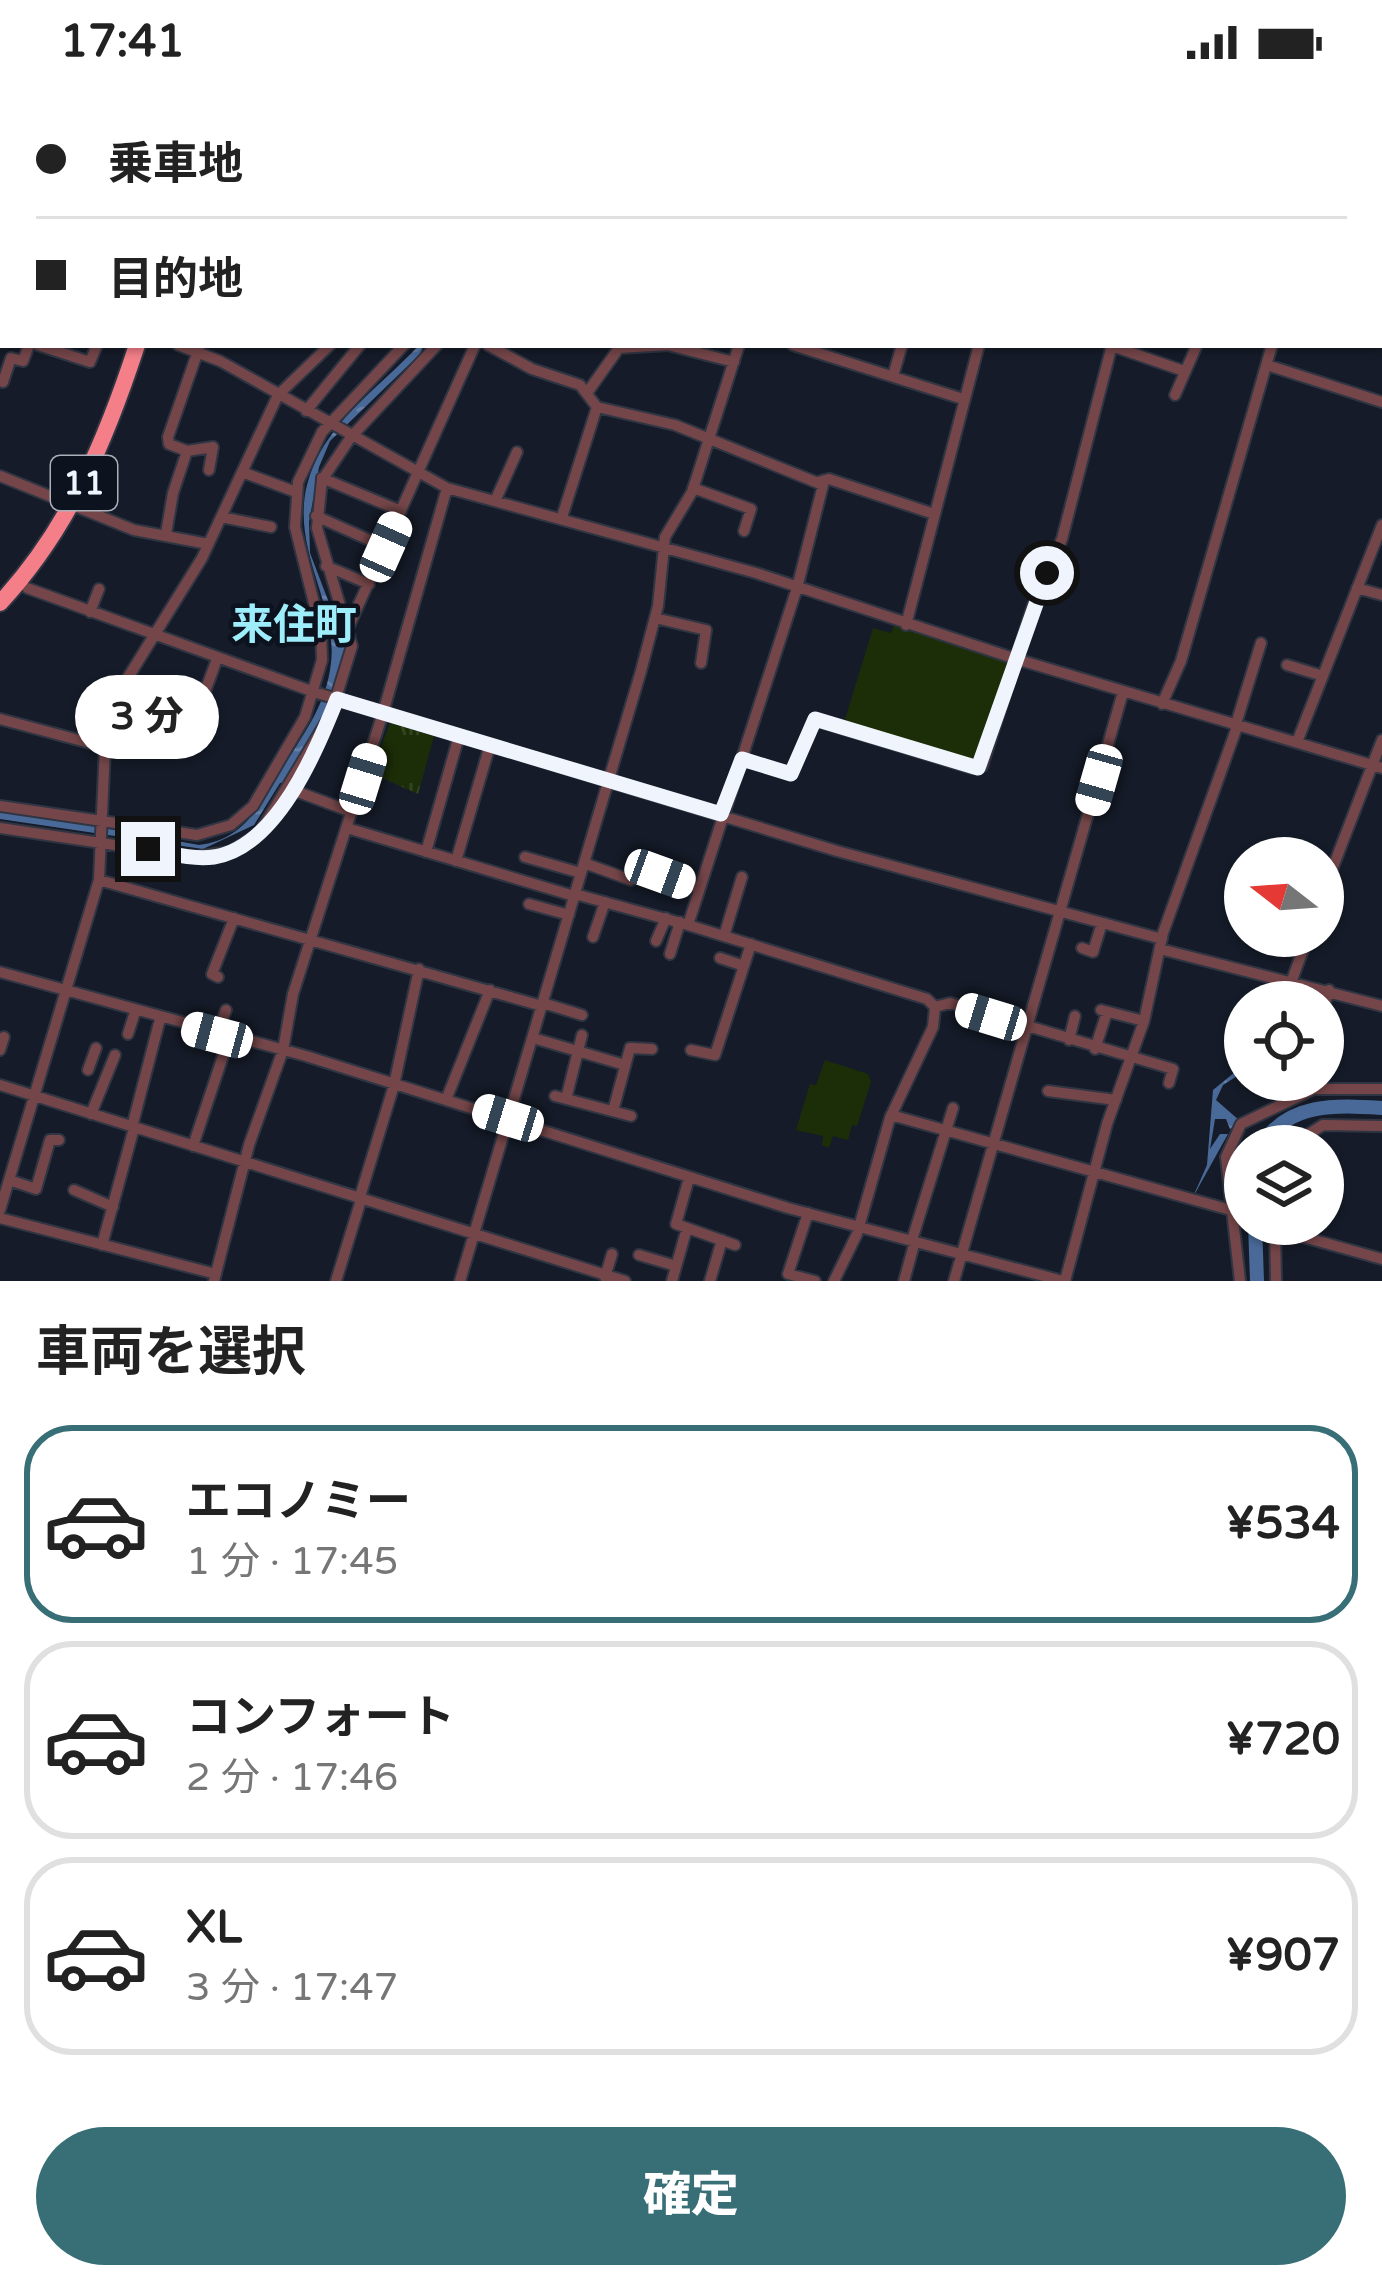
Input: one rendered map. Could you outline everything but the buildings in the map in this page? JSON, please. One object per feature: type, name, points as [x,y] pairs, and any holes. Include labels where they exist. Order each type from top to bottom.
[{"type":"highway","name":"11","points":[[0,587],[68,501],[124,348]]},
{"type":"highway","name":"11","points":[[0,603],[106,435],[136,348]]},
{"type":"street","points":[[3,382],[11,358],[23,362],[28,348]]},
{"type":"street","points":[[47,348],[90,362],[96,348]]},
{"type":"street","points":[[208,470],[213,447],[188,451],[170,444],[168,436],[199,348],[447,488],[663,546],[1236,727],[1382,768]]},
{"type":"street","points":[[327,348],[278,394],[208,544],[124,683],[105,747],[99,880],[6,1176],[0,1214],[215,1277],[244,1163],[283,1050],[310,939],[383,713],[447,488]]},
{"type":"street","points":[[306,411],[358,348]]},
{"type":"street","points":[[0,806],[197,835],[232,825],[262,792],[316,693],[322,644],[295,527],[296,492],[309,454],[330,425],[401,348]]},
{"type":"street","points":[[0,828],[212,857],[259,833],[290,789],[336,698],[352,646],[345,635],[316,516],[322,478],[350,436],[434,348]]},
{"type":"street","points":[[345,635],[474,348]]},
{"type":"street","points":[[494,348],[587,392],[597,407],[667,422],[821,482],[829,478],[934,514]]},
{"type":"street","points":[[587,392],[619,348]]},
{"type":"street","points":[[680,348],[734,362]]},
{"type":"street","points":[[460,1281],[655,618],[663,546],[693,488],[738,348]]},
{"type":"street","points":[[803,348],[963,399]]},
{"type":"street","points":[[893,376],[901,348]]},
{"type":"street","points":[[906,625],[978,348]]},
{"type":"street","points":[[742,759],[791,774],[815,719],[978,768],[1062,539],[1109,348]]},
{"type":"street","points":[[1115,348],[1184,370]]},
{"type":"street","points":[[1175,395],[1195,348]]},
{"type":"street","points":[[1162,704],[1181,662],[1271,348]]},
{"type":"street","points":[[1267,365],[1382,402]]},
{"type":"street","points":[[562,517],[597,407]]},
{"type":"street","points":[[166,534],[172,493],[188,451]]},
{"type":"street","points":[[496,499],[517,452]]},
{"type":"street","points":[[242,472],[296,492]]},
{"type":"street","points":[[0,476],[134,530],[208,544]]},
{"type":"street","points":[[322,478],[401,511]]},
{"type":"street","points":[[670,954],[699,888],[797,588],[821,482]]},
{"type":"street","points":[[693,488],[751,509],[744,531]]},
{"type":"street","points":[[316,516],[386,547]]},
{"type":"street","points":[[220,517],[271,527]]},
{"type":"street","points":[[1297,742],[1382,526]]},
{"type":"street","points":[[326,566],[369,584]]},
{"type":"street","points":[[27,588],[316,693],[1296,981]]},
{"type":"street","points":[[1358,588],[1382,595]]},
{"type":"street","points":[[90,612],[99,589]]},
{"type":"street","points":[[655,618],[706,630],[700,662]]},
{"type":"street","points":[[0,973],[283,1050],[808,1213],[1064,1281],[1116,1100],[1134,1057],[1161,944],[1261,643]]},
{"type":"street","points":[[196,716],[217,659]]},
{"type":"street","points":[[1287,665],[1323,676]]},
{"type":"street","points":[[955,1281],[1123,692]]},
{"type":"street","points":[[0,718],[105,747]]},
{"type":"street","points":[[426,852],[459,736]]},
{"type":"street","points":[[1342,837],[1368,764],[1382,740]]},
{"type":"street","points":[[456,861],[490,745]]},
{"type":"street","points":[[290,789],[352,812]]},
{"type":"street","points":[[347,828],[575,895],[636,904],[721,944],[744,966]]},
{"type":"street","points":[[525,857],[631,880]]},
{"type":"street","points":[[660,874],[699,888]]},
{"type":"street","points":[[721,944],[742,878]]},
{"type":"street","points":[[99,880],[583,1015]]},
{"type":"street","points":[[584,915],[590,898]]},
{"type":"street","points":[[593,938],[604,902]]},
{"type":"street","points":[[529,904],[569,915]]},
{"type":"street","points":[[1082,948],[1094,952],[1111,908]]},
{"type":"street","points":[[218,976],[212,974],[234,918]]},
{"type":"street","points":[[656,941],[666,918]]},
{"type":"street","points":[[721,944],[751,944],[927,999],[935,1007]]},
{"type":"street","points":[[691,1050],[715,1055],[751,944]]},
{"type":"street","points":[[1239,968],[1242,957]]},
{"type":"street","points":[[1292,980],[1300,957]]},
{"type":"street","points":[[336,1281],[394,1084],[419,969]]},
{"type":"street","points":[[446,1100],[490,990]]},
{"type":"street","points":[[1344,995],[1382,1006]]},
{"type":"street","points":[[935,1007],[950,1003],[1134,1057],[1173,1070],[1169,1083]]},
{"type":"street","points":[[111,1020],[116,1006]]},
{"type":"street","points":[[834,1281],[860,1225],[891,1114],[933,1027],[935,1007]]},
{"type":"street","points":[[193,1146],[226,1010]]},
{"type":"street","points":[[1095,1048],[1104,1011],[1144,1021]]},
{"type":"street","points":[[128,1034],[135,1012]]},
{"type":"street","points":[[1069,1040],[1076,1016]]},
{"type":"street","points":[[102,1245],[160,1019]]},
{"type":"street","points":[[583,1035],[561,1098],[631,1116]]},
{"type":"street","points":[[532,1038],[625,1065]]},
{"type":"street","points":[[613,1111],[630,1048],[652,1049]]},
{"type":"street","points":[[88,1070],[95,1051],[113,1058],[91,1114]]},
{"type":"street","points":[[0,1085],[473,1235],[585,1276],[624,1281],[626,1266]]},
{"type":"street","points":[[1241,1125],[1314,1089],[1382,1089]]},
{"type":"street","points":[[1048,1091],[1116,1100]]},
{"type":"street","points":[[904,1281],[953,1108]]},
{"type":"street","points":[[891,1114],[1224,1208]]},
{"type":"street","points":[[1344,1125],[1382,1126]]},
{"type":"street","points":[[6,1176],[36,1189],[55,1148]]},
{"type":"street","points":[[688,1178],[676,1224],[735,1245]]},
{"type":"street","points":[[74,1190],[113,1207]]},
{"type":"street","points":[[808,1213],[788,1274],[815,1281]]},
{"type":"street","points":[[671,1281],[687,1228]]},
{"type":"street","points":[[710,1281],[722,1240]]},
{"type":"street","points":[[1240,1281],[1241,1245]]},
{"type":"street","points":[[1275,1245],[1276,1281]]},
{"type":"street","points":[[1337,1245],[1382,1259]]},
{"type":"street","points":[[605,1276],[612,1254]]},
{"type":"street","points":[[639,1255],[676,1266]]},
{"type":"green space","points":[[894,625],[1008,659],[979,765],[843,726],[873,628],[891,633]]},
{"type":"green space","points":[[390,723],[434,736],[418,794],[371,773]]},
{"type":"green space","points":[[825,1060],[868,1074],[871,1082],[857,1126],[852,1125],[848,1140],[833,1136],[829,1148],[822,1145],[823,1136],[796,1130],[810,1084],[816,1085]]},
{"type":"water","points":[[416,348],[423,348],[330,441],[319,467],[309,522],[310,553],[347,650],[329,708],[289,782],[280,783],[254,825],[203,849],[0,819],[0,812],[14,812],[199,845],[226,837],[247,821],[311,723],[328,680],[331,641],[309,555],[304,509],[315,463],[326,443],[354,408]]},
{"type":"water","points":[[1224,1081],[1216,1100],[1240,1121],[1228,1125],[1226,1119],[1215,1119],[1210,1149],[1220,1134],[1224,1141],[1193,1197],[1207,1165],[1213,1090]]},
{"type":"waterway","points":[[1280,1125],[1314,1109],[1382,1108]]},
{"type":"waterway","points":[[1256,1245],[1257,1281]]},
{"type":"district","name":"来住町","points":[[294,625]]},
{"type":"route","points":[[148,849],[212,857],[230,852],[259,833],[290,789],[337,699],[721,814],[742,759],[791,774],[815,719],[978,768],[984,763],[1047,573]]}]
